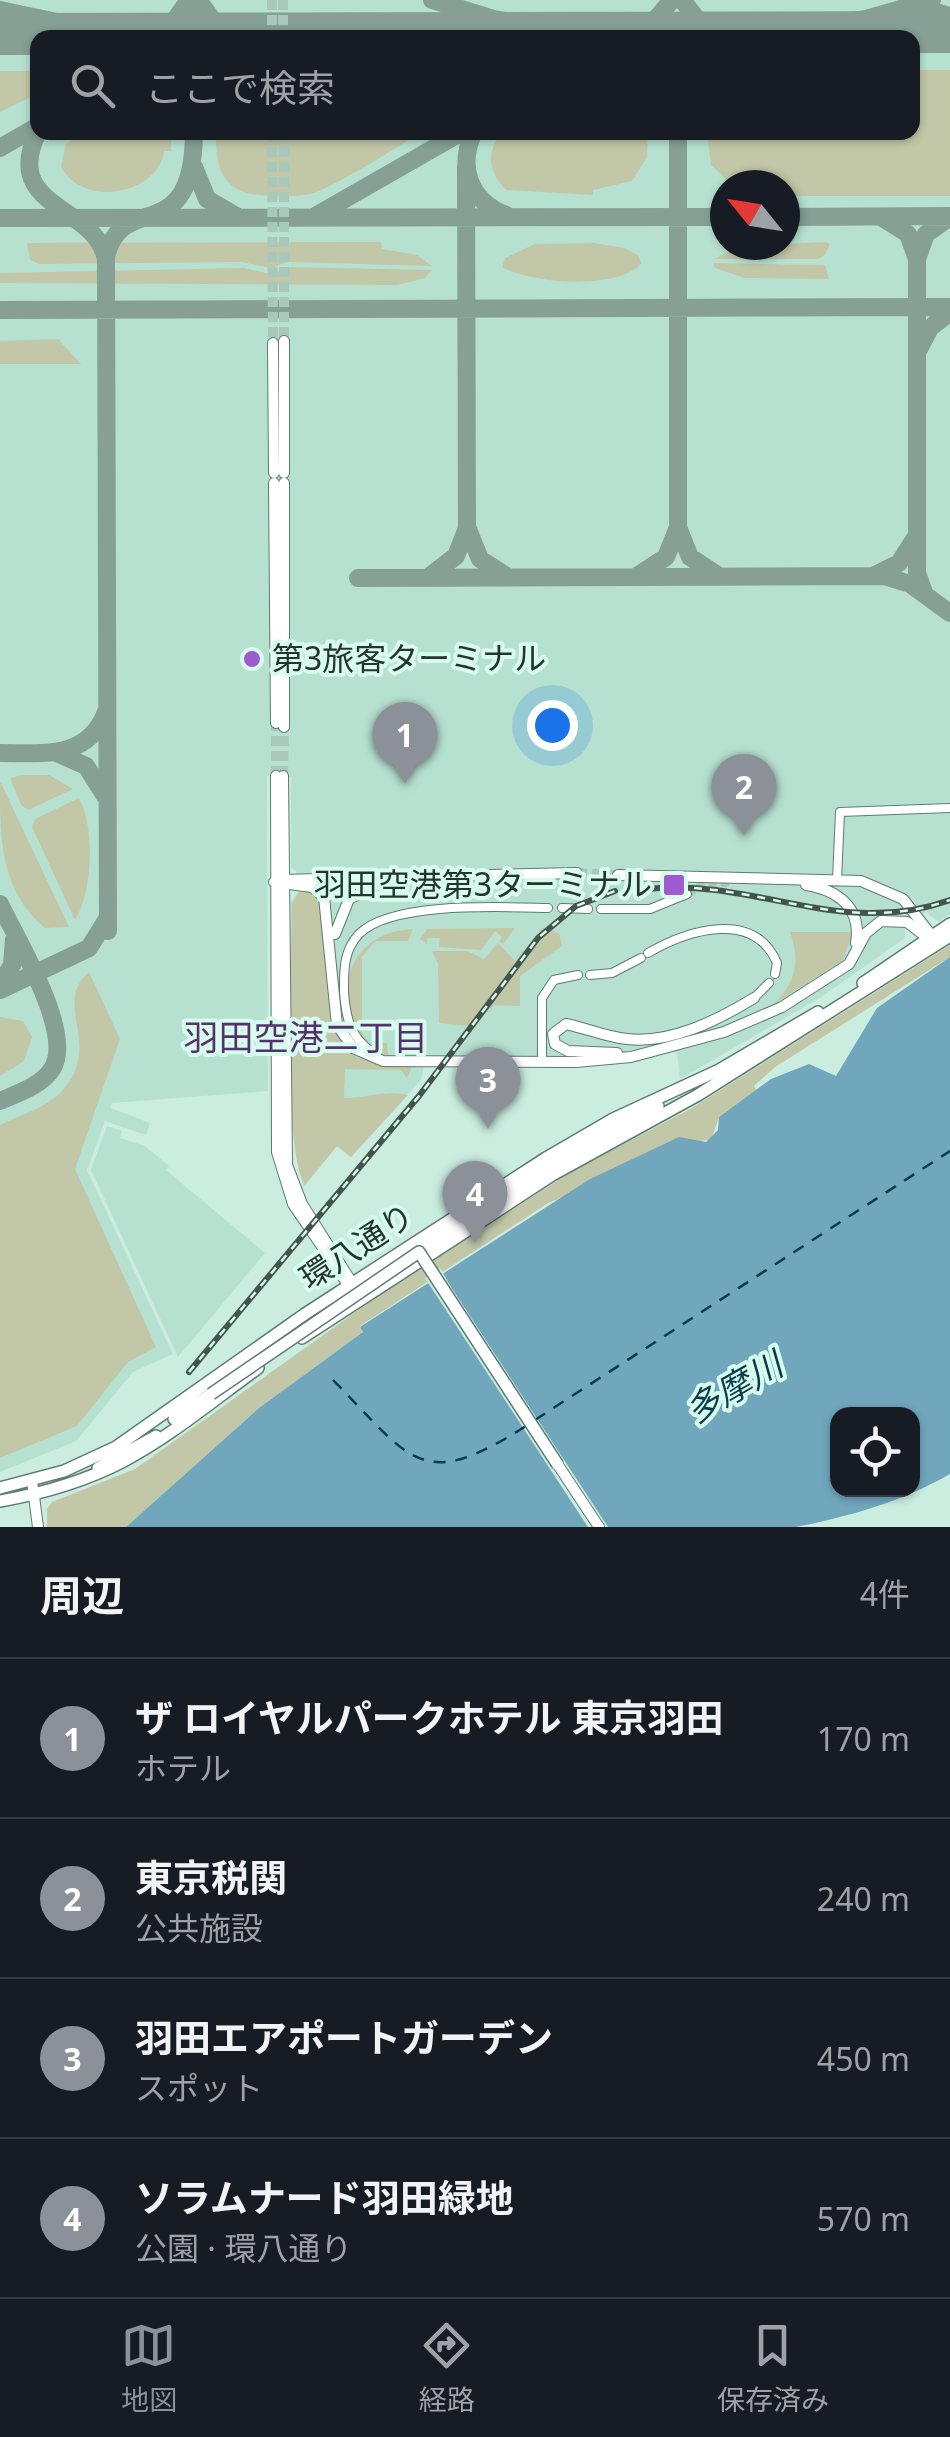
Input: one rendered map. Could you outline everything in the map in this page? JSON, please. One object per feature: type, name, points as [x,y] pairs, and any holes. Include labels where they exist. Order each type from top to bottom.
[{"type":"main road","name":"環八通り","points":[[0,1488],[73,1486],[138,1457],[360,1300],[554,1174],[698,1095],[933,940],[950,924]]},
{"type":"main road","points":[[933,940],[950,936]]},
{"type":"main road","name":"環八通り","points":[[0,1502],[116,1447],[350,1285],[587,1134],[718,1071],[933,940]]},
{"type":"main road","points":[[116,1447],[170,1421],[419,1252],[613,1130],[718,1071]]},
{"type":"main road","points":[[613,1130],[698,1095]]},
{"type":"main road","points":[[419,1252],[558,1465]]},
{"type":"main road","points":[[34,1488],[130,1452],[211,1394]]},
{"type":"street","points":[[279,342],[280,726]]},
{"type":"street","points":[[279,776],[279,1164],[294,1204],[360,1300]]},
{"type":"street","points":[[836,880],[836,822],[840,812],[950,808]]},
{"type":"street","points":[[281,881],[577,873]]},
{"type":"street","points":[[618,875],[861,881],[902,899],[933,940]]},
{"type":"street","points":[[334,1005],[335,930],[341,910],[366,887],[404,878]]},
{"type":"street","points":[[732,882],[745,880]]},
{"type":"street","points":[[780,880],[831,891],[851,908],[856,941],[840,970]]},
{"type":"street","points":[[281,881],[316,889],[328,904],[337,1025],[353,1048],[371,1058],[395,1061],[542,1062],[643,1054],[738,1028],[793,1001],[853,959],[866,932],[881,922],[908,922],[933,940]]},
{"type":"street","points":[[601,909],[650,909],[687,894]]},
{"type":"street","points":[[395,1061],[364,1046],[346,1018],[344,962],[360,934],[379,921],[424,912],[548,908]]},
{"type":"street","points":[[562,908],[588,909]]},
{"type":"street","points":[[590,976],[612,974],[693,934],[736,928],[766,944],[777,963],[776,974]]},
{"type":"street","points":[[542,1062],[544,993],[554,980],[578,975]]},
{"type":"street","points":[[643,1054],[564,1050],[553,1034],[566,1024],[632,1040],[665,1036],[707,1023],[754,998],[769,984]]},
{"type":"street","points":[[558,1465],[599,1527]]},
{"type":"street","points":[[34,1488],[38,1527]]},
{"type":"shaded area","points":[[0,0],[950,0],[950,914],[939,922],[926,912],[905,928],[905,938],[820,998],[680,1079],[677,1052],[579,1066],[424,1067],[421,1080],[351,1157],[337,1146],[303,1188],[291,1120],[291,902],[299,890],[296,871],[291,867],[291,777],[267,776],[268,1091],[112,1103],[111,1108],[150,1123],[146,1135],[105,1121],[87,1170],[173,1354],[133,1372],[76,1441],[0,1472]]},
{"type":"shaded area","points":[[920,70],[950,70],[950,196],[800,196],[800,170],[716,170],[711,165],[708,140],[920,140]]},
{"type":"shaded area","points":[[0,71],[30,71],[30,97],[0,112]]},
{"type":"shaded area","points":[[71,140],[171,140],[171,151],[164,151],[159,166],[134,187],[100,192],[84,188],[61,166],[66,144]]},
{"type":"shaded area","points":[[216,140],[409,140],[358,171],[305,195],[264,196],[238,189],[223,175]]},
{"type":"shaded area","points":[[496,140],[648,140],[647,157],[632,181],[593,190],[593,195],[506,190],[492,169]]},
{"type":"shaded area","points":[[381,242],[382,249],[417,255],[432,266],[287,262],[271,268],[241,262],[39,264],[30,260],[27,243]]},
{"type":"shaded area","points":[[594,243],[624,248],[639,256],[641,264],[614,278],[574,282],[533,277],[502,267],[505,258],[535,244]]},
{"type":"shaded area","points":[[800,243],[830,244],[818,259],[800,259]]},
{"type":"shaded area","points":[[713,263],[825,265],[829,279],[745,278],[715,268]]},
{"type":"shaded area","points":[[291,267],[432,270],[425,278],[397,285],[0,283],[0,273],[244,268],[271,274]]},
{"type":"shaded area","points":[[58,339],[81,364],[0,364],[0,341]]},
{"type":"shaded area","points":[[49,775],[73,789],[28,810],[21,805],[10,778]]},
{"type":"shaded area","points":[[0,783],[69,927],[45,928],[19,897],[2,843]]},
{"type":"shaded area","points":[[79,798],[88,825],[90,859],[85,893],[75,920],[32,827],[35,819]]},
{"type":"shaded area","points":[[301,890],[313,892],[325,909],[331,1020],[339,1038],[348,1050],[366,1060],[412,1067],[407,1078],[401,1070],[345,1069],[344,1098],[408,1095],[351,1157],[337,1146],[305,1185],[293,1133],[290,1050],[292,903]]},
{"type":"shaded area","points":[[515,928],[503,944],[495,931],[481,950],[439,947],[440,938],[427,938],[427,944],[420,939],[427,929]]},
{"type":"shaded area","points":[[542,928],[559,933],[562,946],[520,976],[520,1006],[495,1005],[470,1026],[439,1023],[438,964],[432,951],[467,951],[484,959],[498,943],[515,961]]},
{"type":"shaded area","points":[[413,929],[408,941],[375,941],[386,934]]},
{"type":"shaded area","points":[[790,932],[853,932],[843,960],[771,1006],[786,990],[794,973]]},
{"type":"shaded area","points":[[374,942],[362,957],[362,1032],[369,1043],[387,1043],[388,1056],[368,1045],[355,1028],[348,1008],[347,986],[353,965]]},
{"type":"shaded area","points":[[950,945],[950,957],[775,1067],[754,1086],[756,1090],[719,1117],[711,1140],[697,1141],[548,1203],[360,1326],[363,1332],[259,1408],[126,1527],[47,1527],[47,1509],[52,1502],[135,1469],[374,1299],[571,1172],[692,1108]]},
{"type":"shaded area","points":[[89,972],[120,1039],[75,1169],[156,1347],[128,1362],[77,1426],[0,1458],[0,1125],[51,1101],[71,1079],[79,1045],[75,999]]},
{"type":"shaded area","points":[[0,1017],[23,1021],[32,1037],[24,1061],[0,1076]]},
{"type":"shaded area","points":[[107,1126],[122,1131],[120,1138],[145,1146],[169,1166],[166,1170],[265,1253],[178,1357],[91,1170]]},
{"type":"water","name":"多摩川","points":[[950,957],[950,1474],[920,1489],[920,1407],[830,1407],[830,1497],[902,1497],[796,1527],[126,1527],[259,1408],[363,1332],[360,1327],[590,1179],[679,1137],[706,1142],[718,1130],[719,1117],[771,1079],[809,1064],[836,1076],[877,1008]]},
{"type":"pier","points":[[440,1268],[608,1527],[588,1527],[425,1278]]},
{"type":"ferry route","points":[[535,1420],[950,1151]]},
{"type":"ferry route","points":[[333,1380],[382,1431],[420,1459],[441,1462],[464,1458],[529,1424]]},
{"type":"taxiway","points":[[156,30],[174,21],[189,0]]},
{"type":"taxiway","points":[[193,0],[194,30]]},
{"type":"taxiway","points":[[198,0],[215,23],[232,30]]},
{"type":"taxiway","points":[[432,0],[494,19],[557,30]]},
{"type":"taxiway","points":[[635,30],[648,28],[672,0]]},
{"type":"taxiway","points":[[682,0],[701,24],[721,30]]},
{"type":"taxiway","points":[[797,30],[866,19],[932,0]]},
{"type":"taxiway","points":[[915,6],[950,16]]},
{"type":"taxiway","points":[[0,10],[106,30]]},
{"type":"taxiway","points":[[0,41],[30,38]]},
{"type":"taxiway","points":[[0,148],[30,131]]},
{"type":"taxiway","points":[[35,140],[30,157],[31,177],[40,192],[99,242],[106,260],[108,931]]},
{"type":"taxiway","points":[[106,257],[114,237],[126,225],[170,206],[182,192],[191,169],[193,140]]},
{"type":"taxiway","points":[[317,215],[448,140]]},
{"type":"taxiway","points":[[471,140],[467,158],[470,181],[483,201],[506,215]]},
{"type":"taxiway","points":[[637,576],[666,557],[678,527],[678,140]]},
{"type":"taxiway","points":[[194,167],[207,199],[236,216]]},
{"type":"taxiway","points":[[466,167],[467,527],[480,559],[505,575]]},
{"type":"taxiway","points":[[800,217],[950,216]]},
{"type":"taxiway","points":[[0,218],[710,217]]},
{"type":"taxiway","points":[[881,217],[908,234],[917,259]]},
{"type":"taxiway","points":[[925,595],[917,573],[917,259],[926,234],[950,217]]},
{"type":"taxiway","points":[[0,310],[950,307]]},
{"type":"taxiway","points":[[919,349],[930,328],[950,312]]},
{"type":"taxiway","points":[[678,527],[690,557],[716,574]]},
{"type":"taxiway","points":[[430,576],[456,556],[467,528]]},
{"type":"taxiway","points":[[873,576],[899,563],[915,538]]},
{"type":"taxiway","points":[[358,578],[884,576],[910,584],[950,613]]},
{"type":"taxiway","points":[[0,753],[47,753],[76,746],[98,728],[106,712]]},
{"type":"taxiway","points":[[57,753],[86,766],[105,796]]},
{"type":"taxiway","points":[[0,904],[41,987],[56,1034],[57,1053],[52,1069],[42,1080],[0,1101]]},
{"type":"taxiway","points":[[0,990],[89,948],[107,919]]},
{"type":"taxiway","points":[[0,985],[12,965],[14,939]]},
{"type":"runway","points":[[920,32],[950,32]]},
{"type":"runway","points":[[0,34],[30,34]]},
{"type":"tunnel","points":[[272,0],[272,30]]},
{"type":"tunnel","points":[[283,0],[283,30]]},
{"type":"tunnel","points":[[272,140],[273,343]]},
{"type":"tunnel","points":[[284,140],[284,341]]},
{"type":"tunnel","points":[[276,723],[276,776]]},
{"type":"tunnel","points":[[283,776],[284,727]]},
{"type":"tunnel","points":[[577,873],[618,875]]},
{"type":"tunnel","points":[[687,894],[701,886],[730,882]]},
{"type":"railway","points":[[646,889],[724,891],[872,913],[910,910],[950,900]]},
{"type":"railway","points":[[189,1372],[419,1096],[538,938],[576,906],[615,891]]},
{"type":"place","name":"第3旅客ターミナル","points":[[252,659]]},
{"type":"place","name":"ザ ロイヤルパークホテル 東京羽田","points":[[405,784]]},
{"type":"place","name":"東京税関","points":[[744,836]]},
{"type":"place","name":"羽田空港第3ターミナル","points":[[674,885]]},
{"type":"place","name":"羽田エアポートガーデン","points":[[488,1129]]},
{"type":"place","name":"ソラムナード羽田緑地","points":[[475,1243]]},
{"type":"district","name":"羽田空港二丁目","points":[[306,1038]]}]
